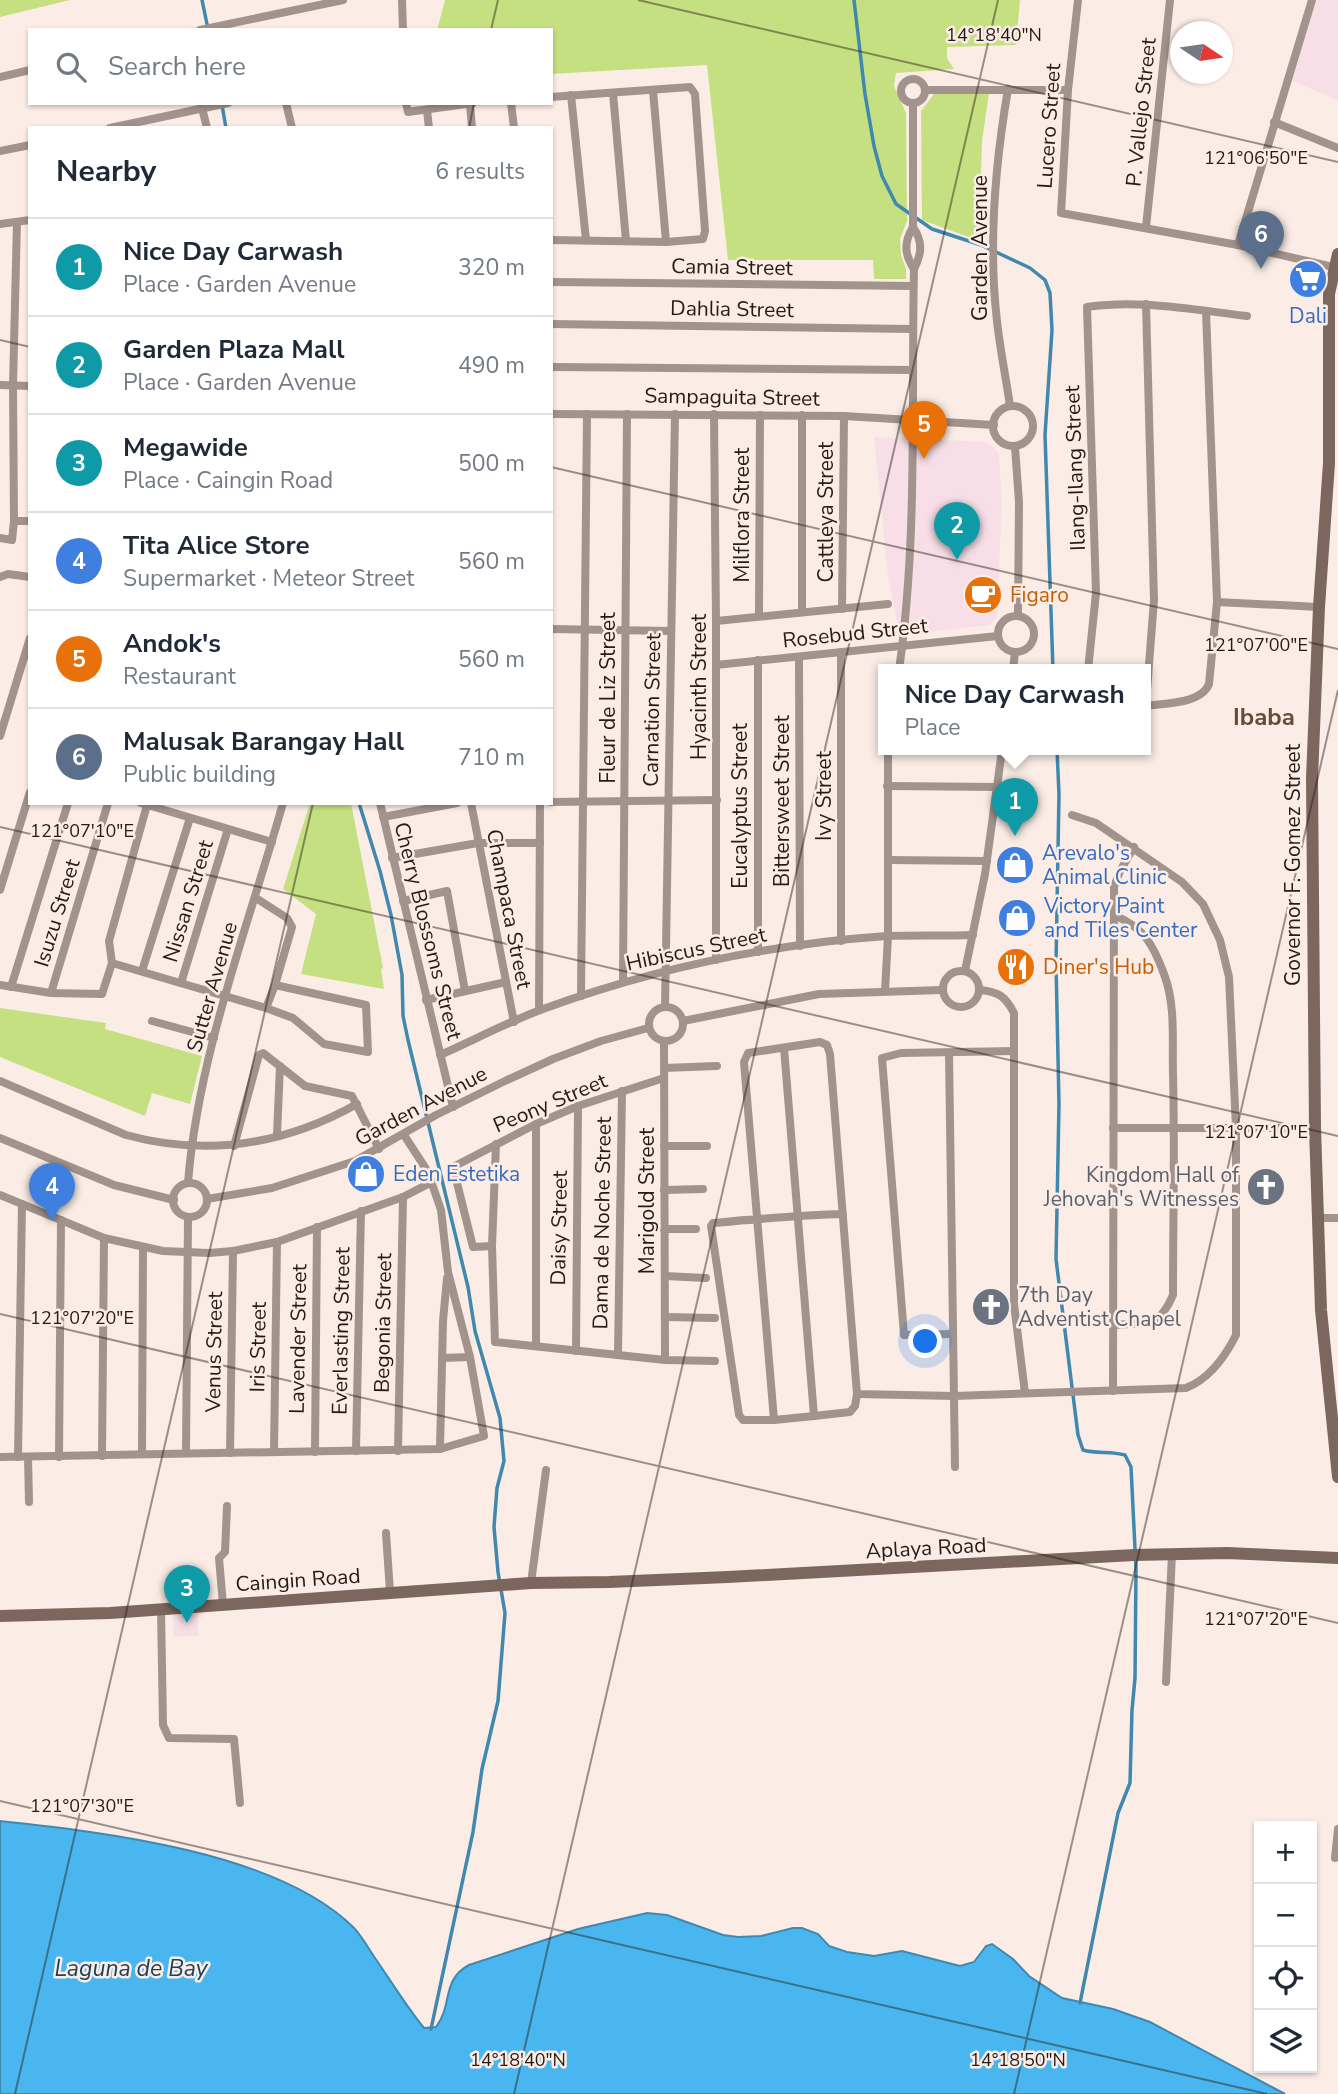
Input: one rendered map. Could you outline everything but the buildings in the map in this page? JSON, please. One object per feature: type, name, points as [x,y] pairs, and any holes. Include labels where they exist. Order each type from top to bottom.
[{"type":"street","points":[[208,28],[343,0]]},
{"type":"street","points":[[402,0],[403,28]]},
{"type":"street","name":"Lucero Street","points":[[1078,0],[1068,90],[1061,213],[1146,227]]},
{"type":"street","name":"P. Vallejo Street","points":[[1146,227],[1170,0]]},
{"type":"street","points":[[1238,245],[1312,0]]},
{"type":"street","points":[[0,78],[28,71]]},
{"type":"street","points":[[915,79],[925,90],[922,99],[913,103],[908,103],[901,95],[901,90],[905,81],[915,79]]},
{"type":"street","points":[[553,97],[690,88],[695,94],[705,232],[703,239],[666,242],[553,240]]},
{"type":"street","name":"Garden Avenue","points":[[1008,89],[999,142],[993,244],[997,319],[1010,406]]},
{"type":"street","points":[[653,90],[666,242]]},
{"type":"street","points":[[925,90],[1068,90]]},
{"type":"street","points":[[614,93],[626,241]]},
{"type":"street","points":[[571,95],[586,240]]},
{"type":"street","points":[[913,103],[914,205],[913,225],[906,238],[906,257],[914,269]]},
{"type":"street","points":[[120,126],[219,105]]},
{"type":"street","points":[[286,105],[292,126]]},
{"type":"street","points":[[406,105],[408,112],[459,105]]},
{"type":"street","points":[[472,105],[472,126]]},
{"type":"street","points":[[511,105],[514,126]]},
{"type":"street","points":[[206,108],[207,126]]},
{"type":"street","points":[[427,110],[429,126]]},
{"type":"street","points":[[1274,122],[1338,148]]},
{"type":"street","points":[[0,151],[28,145]]},
{"type":"street","points":[[0,224],[28,220]]},
{"type":"street","points":[[0,538],[12,540],[14,522],[13,386],[17,222]]},
{"type":"street","points":[[900,664],[909,566],[913,286],[914,269],[920,257],[920,238],[913,225]]},
{"type":"street","points":[[1146,227],[1333,267]]},
{"type":"street","name":"Governor F. Gomez Street","points":[[1338,254],[1329,294],[1329,463],[1319,607],[1312,778],[1317,1218],[1321,1310],[1333,1382],[1338,1477]]},
{"type":"street","name":"Camia Street","points":[[553,282],[913,286]]},
{"type":"street","points":[[1149,664],[1154,600],[1146,304],[1247,316]]},
{"type":"street","name":"Ilang-Ilang Street","points":[[1089,664],[1096,593],[1087,307],[1146,304]]},
{"type":"street","points":[[1151,703],[1197,698],[1206,692],[1209,684],[1217,602],[1206,311]]},
{"type":"street","name":"Dahlia Street","points":[[553,324],[913,329]]},
{"type":"street","points":[[553,367],[912,370]]},
{"type":"street","points":[[0,385],[28,386]]},
{"type":"street","points":[[1010,406],[1026,410],[1033,424],[1029,439],[1015,447],[999,440],[993,425],[999,412],[1010,406]]},
{"type":"street","name":"Sampaguita Street","points":[[553,414],[844,416],[993,425]]},
{"type":"street","points":[[581,996],[587,414]]},
{"type":"street","name":"Fleur de Liz Street","points":[[623,982],[627,414]]},
{"type":"street","name":"Carnation Street","points":[[665,1006],[675,414]]},
{"type":"street","name":"Hyacinth Street","points":[[714,414],[716,960]]},
{"type":"street","name":"Milflora Street","points":[[760,415],[760,617]]},
{"type":"street","points":[[802,415],[802,612]]},
{"type":"street","name":"Cattleya Street","points":[[842,609],[844,416]]},
{"type":"street","points":[[1015,447],[1019,502],[1018,615]]},
{"type":"street","points":[[14,522],[28,521]]},
{"type":"street","points":[[0,577],[8,574],[28,576]]},
{"type":"street","points":[[1217,602],[1319,607]]},
{"type":"street","points":[[716,621],[888,604]]},
{"type":"street","points":[[1018,615],[1030,622],[1034,635],[1028,647],[1015,652],[1003,647],[998,636],[1003,621],[1018,615]]},
{"type":"street","points":[[553,629],[671,631]]},
{"type":"street","name":"Rosebud Street","points":[[716,664],[998,636]]},
{"type":"street","points":[[0,736],[28,645]]},
{"type":"street","name":"Ivy Street","points":[[841,652],[841,941]]},
{"type":"street","points":[[1014,664],[1015,652]]},
{"type":"street","name":"Bittersweet Street","points":[[799,657],[800,946]]},
{"type":"street","name":"Eucalyptus Street","points":[[758,660],[758,952]]},
{"type":"street","points":[[886,991],[888,755]]},
{"type":"street","points":[[965,971],[987,861],[1001,755]]},
{"type":"street","points":[[887,786],[997,787]]},
{"type":"street","points":[[0,890],[28,799]]},
{"type":"street","points":[[553,802],[717,800]]},
{"type":"street","points":[[11,987],[67,805]]},
{"type":"street","name":"Isuzu Street","points":[[51,993],[107,805]]},
{"type":"street","points":[[0,985],[51,993],[102,994],[112,963],[109,941],[144,805]]},
{"type":"street","points":[[147,805],[272,842]]},
{"type":"street","name":"Sutter Avenue","points":[[188,1183],[196,1115],[214,1038],[282,805]]},
{"type":"street","name":"Cherry Blossoms Street","points":[[380,805],[453,1107]]},
{"type":"street","points":[[383,817],[429,805]]},
{"type":"street","name":"Champaca Street","points":[[471,805],[514,1022]]},
{"type":"street","points":[[539,1010],[540,805]]},
{"type":"street","points":[[858,1394],[954,1396],[1186,1388],[1200,1382],[1227,1353],[1236,1335],[1236,1128],[1228,977],[1220,940],[1203,904],[1182,882],[1096,823],[1072,815]]},
{"type":"street","points":[[142,971],[190,818]]},
{"type":"street","name":"Nissan Street","points":[[181,983],[228,829]]},
{"type":"street","points":[[392,858],[478,843],[540,843]]},
{"type":"street","points":[[1114,1391],[1114,887],[1134,847]]},
{"type":"street","points":[[888,860],[987,861]]},
{"type":"street","points":[[403,901],[447,891],[465,992]]},
{"type":"street","points":[[256,898],[287,918],[292,927],[266,1008]]},
{"type":"street","points":[[1114,915],[1139,928],[1150,943],[1165,975],[1171,1005],[1174,1128],[1173,1295],[1166,1312],[1153,1322],[1115,1325]]},
{"type":"street","name":"Hibiscus Street","points":[[440,1055],[539,1010],[667,970],[758,952],[841,941],[888,936],[973,935]]},
{"type":"street","points":[[112,963],[266,1008],[293,1018],[324,1044],[368,1052],[366,1005],[275,985]]},
{"type":"street","points":[[965,971],[976,978],[980,990],[970,1006],[958,1007],[947,1001],[942,990],[949,975],[965,971]]},
{"type":"street","points":[[426,1000],[506,982]]},
{"type":"street","points":[[683,1021],[819,994],[942,990]]},
{"type":"street","points":[[980,990],[997,992],[1007,999],[1014,1013],[1014,1304],[1026,1393]]},
{"type":"street","points":[[665,1006],[677,1011],[683,1021],[680,1034],[670,1041],[657,1040],[648,1028],[652,1013],[665,1006]]},
{"type":"street","points":[[152,1021],[214,1038]]},
{"type":"street","name":"Garden Avenue","points":[[207,1199],[300,1181],[355,1161],[436,1115],[553,1059],[601,1041],[648,1028]]},
{"type":"street","name":"Marigold Street","points":[[664,1042],[665,1360]]},
{"type":"street","points":[[774,1420],[758,1219],[744,1062],[748,1054],[820,1042],[827,1045],[830,1054],[858,1394],[855,1406],[850,1412],[774,1420],[743,1420],[739,1415],[711,1226],[713,1223],[758,1219],[799,1215],[843,1214]]},
{"type":"street","points":[[784,1048],[814,1416]]},
{"type":"street","points":[[953,1334],[904,1335],[882,1058],[901,1053],[1014,1051]]},
{"type":"street","points":[[949,1053],[955,1467]]},
{"type":"street","points":[[234,1146],[260,1055],[264,1054],[304,1086],[352,1096],[379,1149]]},
{"type":"street","points":[[277,1135],[280,1066]]},
{"type":"street","points":[[664,1068],[717,1066]]},
{"type":"street","name":"Peony Street","points":[[492,1246],[473,1247],[453,1167],[536,1124],[578,1106],[664,1078]]},
{"type":"street","points":[[0,1081],[126,1135],[191,1147],[234,1146],[277,1135],[330,1118],[357,1104]]},
{"type":"street","name":"Dama de Noche Street","points":[[618,1355],[622,1091]]},
{"type":"street","name":"Daisy Street","points":[[576,1351],[578,1106]]},
{"type":"street","points":[[536,1124],[536,1346]]},
{"type":"street","points":[[1113,1128],[1315,1128]]},
{"type":"street","points":[[0,1457],[398,1451],[440,1449],[484,1436],[462,1319],[448,1272],[441,1210],[432,1182],[404,1135]]},
{"type":"street","points":[[0,1138],[114,1185],[173,1200]]},
{"type":"street","points":[[496,1144],[492,1246],[495,1342],[665,1360],[715,1361]]},
{"type":"street","points":[[664,1146],[707,1146]]},
{"type":"street","points":[[0,1195],[104,1238],[143,1247],[187,1252],[233,1251],[277,1242],[403,1197],[432,1182]]},
{"type":"street","points":[[188,1183],[201,1187],[207,1199],[202,1212],[188,1217],[178,1211],[173,1200],[178,1189],[188,1183]]},
{"type":"street","points":[[664,1190],[703,1189]]},
{"type":"street","name":"Begonia Street","points":[[398,1451],[403,1197]]},
{"type":"street","points":[[18,1457],[22,1204]]},
{"type":"street","name":"Everlasting Street","points":[[356,1451],[361,1212]]},
{"type":"street","points":[[186,1453],[188,1217]]},
{"type":"street","points":[[1317,1218],[1338,1218]]},
{"type":"street","points":[[59,1457],[61,1220]]},
{"type":"street","name":"Lavender Street","points":[[315,1452],[317,1227]]},
{"type":"street","points":[[664,1229],[696,1229]]},
{"type":"street","points":[[102,1456],[104,1238]]},
{"type":"street","name":"Iris Street","points":[[274,1452],[277,1242]]},
{"type":"street","points":[[142,1454],[143,1247]]},
{"type":"street","name":"Venus Street","points":[[230,1452],[233,1251]]},
{"type":"street","points":[[440,1449],[443,1321],[448,1272]]},
{"type":"street","points":[[664,1276],[706,1278]]},
{"type":"street","points":[[665,1317],[715,1318]]},
{"type":"street","points":[[443,1321],[462,1319]]},
{"type":"street","points":[[442,1358],[470,1357]]},
{"type":"street","points":[[28,1457],[29,1502]]},
{"type":"street","points":[[531,1583],[546,1470]]},
{"type":"street","points":[[223,1605],[219,1558],[225,1552],[227,1506]]},
{"type":"street","points":[[386,1533],[390,1592]]},
{"type":"street","points":[[1166,1682],[1172,1553]]},
{"type":"street","name":"Aplaya Road","points":[[516,1584],[610,1583],[1172,1553],[1338,1558]]},
{"type":"street","name":"Caingin Road","points":[[0,1616],[161,1610],[516,1584]]},
{"type":"street","points":[[161,1610],[163,1725],[169,1738],[234,1739],[240,1803]]},
{"type":"street","points":[[1335,1858],[1338,1829]]},
{"type":"shaded area","points":[[1312,0],[1338,0],[1338,100],[1287,79]]},
{"type":"shaded area","points":[[874,437],[987,442],[999,453],[1002,503],[997,617],[990,625],[920,633],[897,622],[888,578]]},
{"type":"shaded area","points":[[198,1612],[198,1636],[174,1637],[173,1614]]},
{"type":"green space","points":[[0,0],[70,0],[0,17]]},
{"type":"green space","points":[[445,0],[1020,0],[1016,45],[947,47],[947,58],[954,69],[896,73],[894,86],[906,113],[907,221],[900,239],[906,279],[874,279],[873,260],[728,260],[707,65],[553,74],[553,28],[438,28]]},
{"type":"green space","points":[[989,93],[982,141],[979,236],[974,239],[922,220],[921,111],[934,94]]},
{"type":"green space","points":[[309,805],[351,805],[383,968],[384,989],[301,974],[316,914],[283,889]]},
{"type":"green space","points":[[0,1008],[106,1023],[105,1029],[202,1056],[190,1104],[152,1093],[145,1116],[0,1057]]},
{"type":"water","name":"Laguna de Bay","points":[[0,1821],[88,1832],[187,1850],[235,1863],[280,1880],[320,1901],[353,1927],[424,2028],[436,2027],[454,1978],[469,1965],[578,1929],[647,1913],[667,1915],[723,1935],[738,1937],[761,1936],[802,1928],[818,1934],[829,1946],[847,1952],[874,1956],[902,1951],[960,1966],[974,1962],[986,1946],[992,1944],[1013,1959],[1029,1976],[1062,1998],[1113,2009],[1150,2022],[1285,2094],[0,2094]]},
{"type":"waterway","points":[[202,0],[208,28]]},
{"type":"waterway","points":[[854,0],[874,146],[882,176],[896,204],[932,229],[981,245],[1030,268],[1045,280],[1050,293],[1052,330],[1045,435],[1053,664]]},
{"type":"waterway","points":[[222,105],[226,126]]},
{"type":"waterway","points":[[1057,755],[1056,964],[1059,1104],[1056,1259],[1078,1435],[1083,1450],[1125,1455],[1131,1467],[1136,1569],[1130,1783],[1118,1813],[1080,2003]]},
{"type":"waterway","points":[[360,805],[391,915],[402,975],[403,1016],[468,1287],[475,1331],[500,1418],[504,1461],[497,1488],[494,1527],[505,1613],[498,1701],[431,2029]]},
{"type":"place","name":"Malusak Barangay Hall","points":[[1261,269]]},
{"type":"place","name":"Dali","points":[[1308,279]]},
{"type":"place","name":"Andok's","points":[[924,459]]},
{"type":"place","name":"Garden Plaza Mall","points":[[957,560]]},
{"type":"place","name":"Figaro","points":[[983,595]]},
{"type":"place","name":"Nice Day Carwash","points":[[1015,836]]},
{"type":"place","name":"Arevalo's Animal Clinic","points":[[1015,865]]},
{"type":"place","name":"Victory Paint and Tiles Center","points":[[1017,918]]},
{"type":"place","name":"Diner's Hub","points":[[1016,967]]},
{"type":"place","name":"Eden Estetika","points":[[366,1174]]},
{"type":"place","name":"Kingdom Hall of Jehovah's Witnesses","points":[[1266,1187]]},
{"type":"place","name":"Tita Alice Store","points":[[52,1221]]},
{"type":"place","name":"7th Day Adventist Chapel","points":[[991,1307]]},
{"type":"place","name":"Megawide","points":[[187,1623]]},
{"type":"district","name":"Ibaba","points":[[1264,717]]}]
